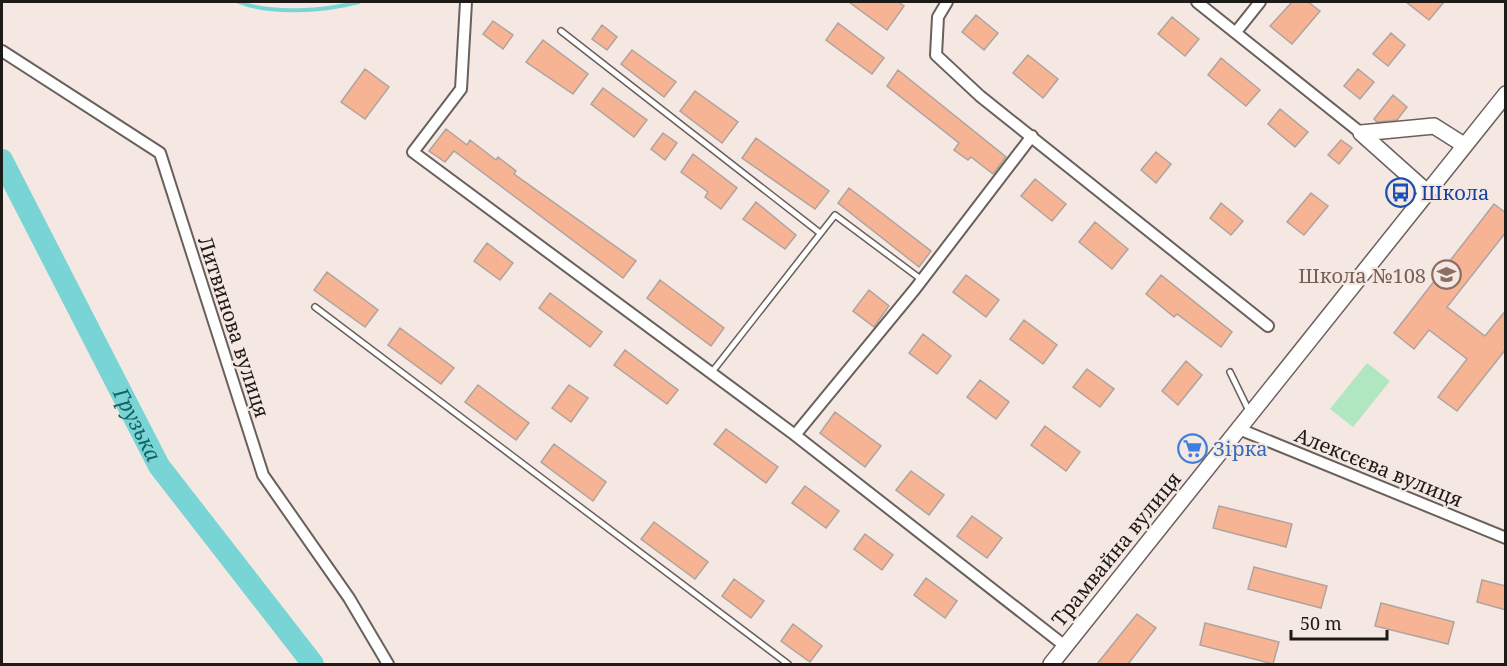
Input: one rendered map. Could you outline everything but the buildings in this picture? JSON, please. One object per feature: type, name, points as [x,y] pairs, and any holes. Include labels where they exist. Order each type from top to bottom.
[{"type":"street","points":[[466,2],[461,89],[413,152],[795,435],[1065,646]]},
{"type":"street","points":[[947,2],[938,17],[936,55],[980,96],[1268,326]]},
{"type":"street","points":[[1197,2],[1361,133],[1427,192]]},
{"type":"street","points":[[1236,32],[1260,2]]},
{"type":"street","name":"Литвинова вулиця","points":[[2,51],[160,153],[262,475],[349,598],[388,664]]},
{"type":"street","name":"Трамвайна вулиця","points":[[1050,664],[1506,94]]},
{"type":"street","points":[[1361,133],[1434,126],[1464,146]]},
{"type":"street","points":[[795,435],[922,280],[1032,136]]},
{"type":"street","name":"Алексєєва вулиця","points":[[1239,429],[1506,538]]},
{"type":"lane","points":[[561,31],[820,233]]},
{"type":"lane","points":[[711,372],[835,215],[922,280]]},
{"type":"lane","points":[[315,307],[788,664]]},
{"type":"lane","points":[[1230,372],[1251,415]]},
{"type":"green space","points":[[1367,363],[1390,381],[1353,427],[1330,409]]},
{"type":"waterway","points":[[239,2],[267,9],[283,10],[331,8],[359,2]]},
{"type":"waterway","name":"Грузька","points":[[2,160],[159,466],[313,664]]},
{"type":"place","name":"Школа","points":[[1400,192]]},
{"type":"place","name":"Школа №108","points":[[1447,275]]},
{"type":"place","name":"Зірка","points":[[1192,448]]}]
